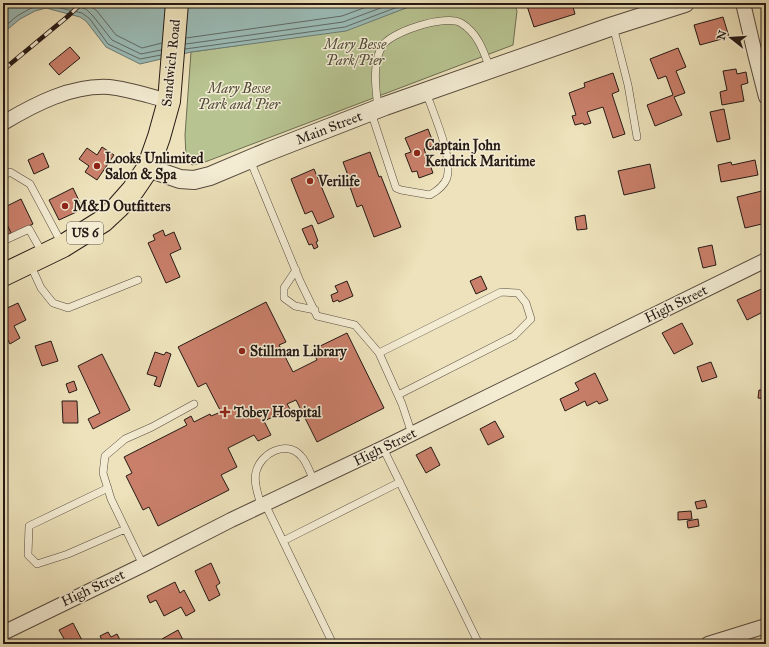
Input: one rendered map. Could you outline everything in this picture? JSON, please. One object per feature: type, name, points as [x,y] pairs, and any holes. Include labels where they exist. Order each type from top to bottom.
[{"type":"main road","name":"Sandwich Road","points":[[148,168],[169,101],[177,3]]},
{"type":"main road","name":"US 6","points":[[3,275],[45,254],[103,221],[133,190],[148,168]]},
{"type":"street","name":"Main Street","points":[[148,168],[180,179],[194,180],[210,176],[375,110],[613,26],[685,3]]},
{"type":"street","points":[[744,3],[766,97]]},
{"type":"street","points":[[3,123],[44,100],[88,88],[118,88],[169,101]]},
{"type":"street","name":"High Street","points":[[3,633],[766,260]]},
{"type":"street","points":[[708,644],[766,626]]},
{"type":"lane","points":[[426,92],[447,156],[448,168],[447,178],[440,189],[430,195],[396,188],[375,110],[376,63],[381,47],[389,39],[404,32],[438,21],[447,20],[461,23],[475,36],[481,44],[490,69]]},
{"type":"lane","points":[[613,26],[628,85],[638,137]]},
{"type":"lane","points":[[250,160],[317,316],[355,325],[379,353],[398,395],[412,434]]},
{"type":"lane","points":[[3,176],[10,172],[30,184],[45,254],[41,288],[53,303],[68,308],[138,280]]},
{"type":"lane","points":[[3,241],[29,229],[45,254]]},
{"type":"lane","points":[[296,270],[284,288],[284,298],[295,306],[314,310]]},
{"type":"lane","points":[[379,353],[501,292],[518,293],[526,303],[531,319],[514,336],[398,395]]},
{"type":"lane","points":[[143,565],[111,499],[103,473],[105,456],[124,439],[152,427],[194,404]]},
{"type":"lane","points":[[383,448],[479,644]]},
{"type":"lane","points":[[314,481],[302,456],[287,449],[274,450],[262,459],[256,472],[257,486],[263,505],[283,541],[333,644]]},
{"type":"lane","points":[[283,541],[400,482]]},
{"type":"lane","points":[[108,488],[29,526],[28,555],[37,564],[68,554],[125,529]]},
{"type":"green space","name":"Mary Besse Park and Pier","points":[[419,3],[514,3],[517,11],[513,45],[205,162],[192,165],[186,157],[185,135],[191,52],[241,45],[389,14]]},
{"type":"water","points":[[3,3],[419,3],[346,31],[191,52],[140,64],[106,47],[86,21],[80,17],[46,8],[35,11],[20,19],[3,33]]},
{"type":"building","points":[[526,3],[572,3],[575,14],[534,27]]},
{"type":"building","points":[[723,17],[729,37],[700,45],[694,25]]},
{"type":"building","points":[[70,47],[80,58],[59,75],[49,64]]},
{"type":"building","points":[[678,48],[686,67],[676,71],[685,93],[674,97],[682,115],[655,126],[647,105],[673,95],[666,76],[658,79],[650,59]]},
{"type":"building","points":[[736,69],[737,74],[746,72],[748,83],[741,85],[744,101],[722,105],[720,92],[727,90],[723,71]]},
{"type":"building","points":[[613,73],[619,91],[612,94],[625,134],[613,138],[603,107],[587,112],[591,123],[575,125],[572,116],[576,115],[569,93],[585,87],[584,83]]},
{"type":"building","points":[[724,109],[730,139],[717,142],[710,112]]},
{"type":"building","name":"Captain John Kendrick Maritime","points":[[428,129],[434,145],[424,149],[433,173],[419,178],[417,171],[412,172],[405,154],[411,152],[405,138]]},
{"type":"building","points":[[102,147],[114,155],[97,180],[85,172],[89,166],[79,159],[87,148],[97,155]]},
{"type":"building","points":[[370,152],[379,177],[381,176],[401,227],[374,237],[362,205],[357,207],[350,187],[352,186],[343,162]]},
{"type":"building","points":[[43,153],[49,167],[34,174],[28,160]]},
{"type":"building","points":[[755,160],[758,175],[721,182],[718,165],[731,162],[732,165]]},
{"type":"building","points":[[650,164],[655,188],[624,195],[618,171]]},
{"type":"building","points":[[314,169],[334,217],[318,224],[312,211],[305,214],[291,179]]},
{"type":"building","points":[[73,188],[83,209],[59,220],[49,200]]},
{"type":"building","points":[[766,190],[766,223],[745,228],[737,197]]},
{"type":"building","points":[[21,199],[33,224],[3,238],[3,208]]},
{"type":"building","points":[[585,215],[587,229],[577,230],[575,217]]},
{"type":"building","points":[[3,216],[11,233],[3,237]]},
{"type":"building","points":[[312,225],[318,241],[316,242],[318,247],[314,249],[312,244],[309,245],[302,229]]},
{"type":"building","points":[[163,230],[165,236],[174,232],[181,249],[170,254],[180,277],[166,283],[148,243],[155,240],[153,235]]},
{"type":"building","points":[[712,245],[716,265],[703,268],[698,248]]},
{"type":"building","points":[[481,276],[487,289],[476,294],[470,281]]},
{"type":"building","points":[[347,281],[353,296],[339,302],[338,300],[333,302],[331,295],[338,292],[335,286]]},
{"type":"building","points":[[766,287],[766,317],[763,312],[747,320],[737,300]]},
{"type":"building","points":[[266,302],[286,342],[279,345],[293,372],[317,360],[312,350],[347,333],[384,408],[317,442],[296,400],[287,404],[290,409],[264,421],[271,435],[258,441],[254,435],[228,448],[237,467],[221,475],[229,490],[158,526],[149,507],[143,510],[126,476],[132,473],[124,457],[187,425],[184,420],[191,416],[194,422],[210,414],[211,416],[221,412],[206,383],[198,387],[178,347]]},
{"type":"building","points":[[18,303],[26,320],[14,326],[20,338],[10,344],[3,331],[6,329],[3,324],[3,310]]},
{"type":"building","points":[[682,323],[693,344],[674,354],[662,333]]},
{"type":"building","points":[[51,341],[58,361],[42,366],[35,346]]},
{"type":"building","points":[[155,352],[164,355],[166,352],[171,354],[160,387],[154,385],[157,377],[147,374]]},
{"type":"building","points":[[102,354],[130,410],[93,429],[88,419],[100,413],[78,366]]},
{"type":"building","points":[[711,362],[717,377],[702,382],[697,367]]},
{"type":"building","points":[[595,373],[608,400],[599,404],[597,401],[587,406],[585,401],[565,411],[560,399],[579,390],[575,383]]},
{"type":"building","points":[[762,376],[766,376],[766,399],[758,398],[759,390],[762,390]]},
{"type":"building","points":[[74,381],[77,390],[69,393],[66,384]]},
{"type":"building","points":[[62,401],[77,401],[78,423],[63,423]]},
{"type":"building","points":[[495,421],[504,437],[488,445],[480,429]]},
{"type":"building","points":[[3,430],[7,445],[3,446]]},
{"type":"building","points":[[431,447],[440,465],[426,473],[416,455]]},
{"type":"building","points":[[705,500],[707,507],[697,509],[695,502]]},
{"type":"building","points":[[691,511],[692,519],[678,520],[678,512]]},
{"type":"building","points":[[698,519],[699,526],[688,528],[687,521]]},
{"type":"building","points":[[211,563],[220,583],[216,586],[220,595],[209,601],[195,571]]},
{"type":"building","points":[[175,582],[180,593],[184,590],[195,611],[186,616],[181,607],[164,616],[156,600],[150,603],[147,596]]},
{"type":"building","points":[[73,623],[84,644],[67,644],[59,630]]},
{"type":"building","points":[[178,630],[185,644],[164,644],[162,639]]},
{"type":"building","points":[[108,632],[111,637],[117,634],[122,644],[95,644],[102,640],[100,636]]},
{"type":"railway","points":[[3,70],[82,3]]},
{"type":"place","name":"Captain John Kendrick Maritime","points":[[417,153]]},
{"type":"place","name":"Looks Unlimited Salon & Spa","points":[[97,166]]},
{"type":"place","name":"Verilife","points":[[310,181]]},
{"type":"place","name":"M&D Outfitters","points":[[65,206]]},
{"type":"place","name":"Stillman Library","points":[[242,351]]},
{"type":"place","name":"Tobey Hospital","points":[[225,412]]},
{"type":"park label","name":"Mary Besse Park/Pier","points":[[355,52]]}]
